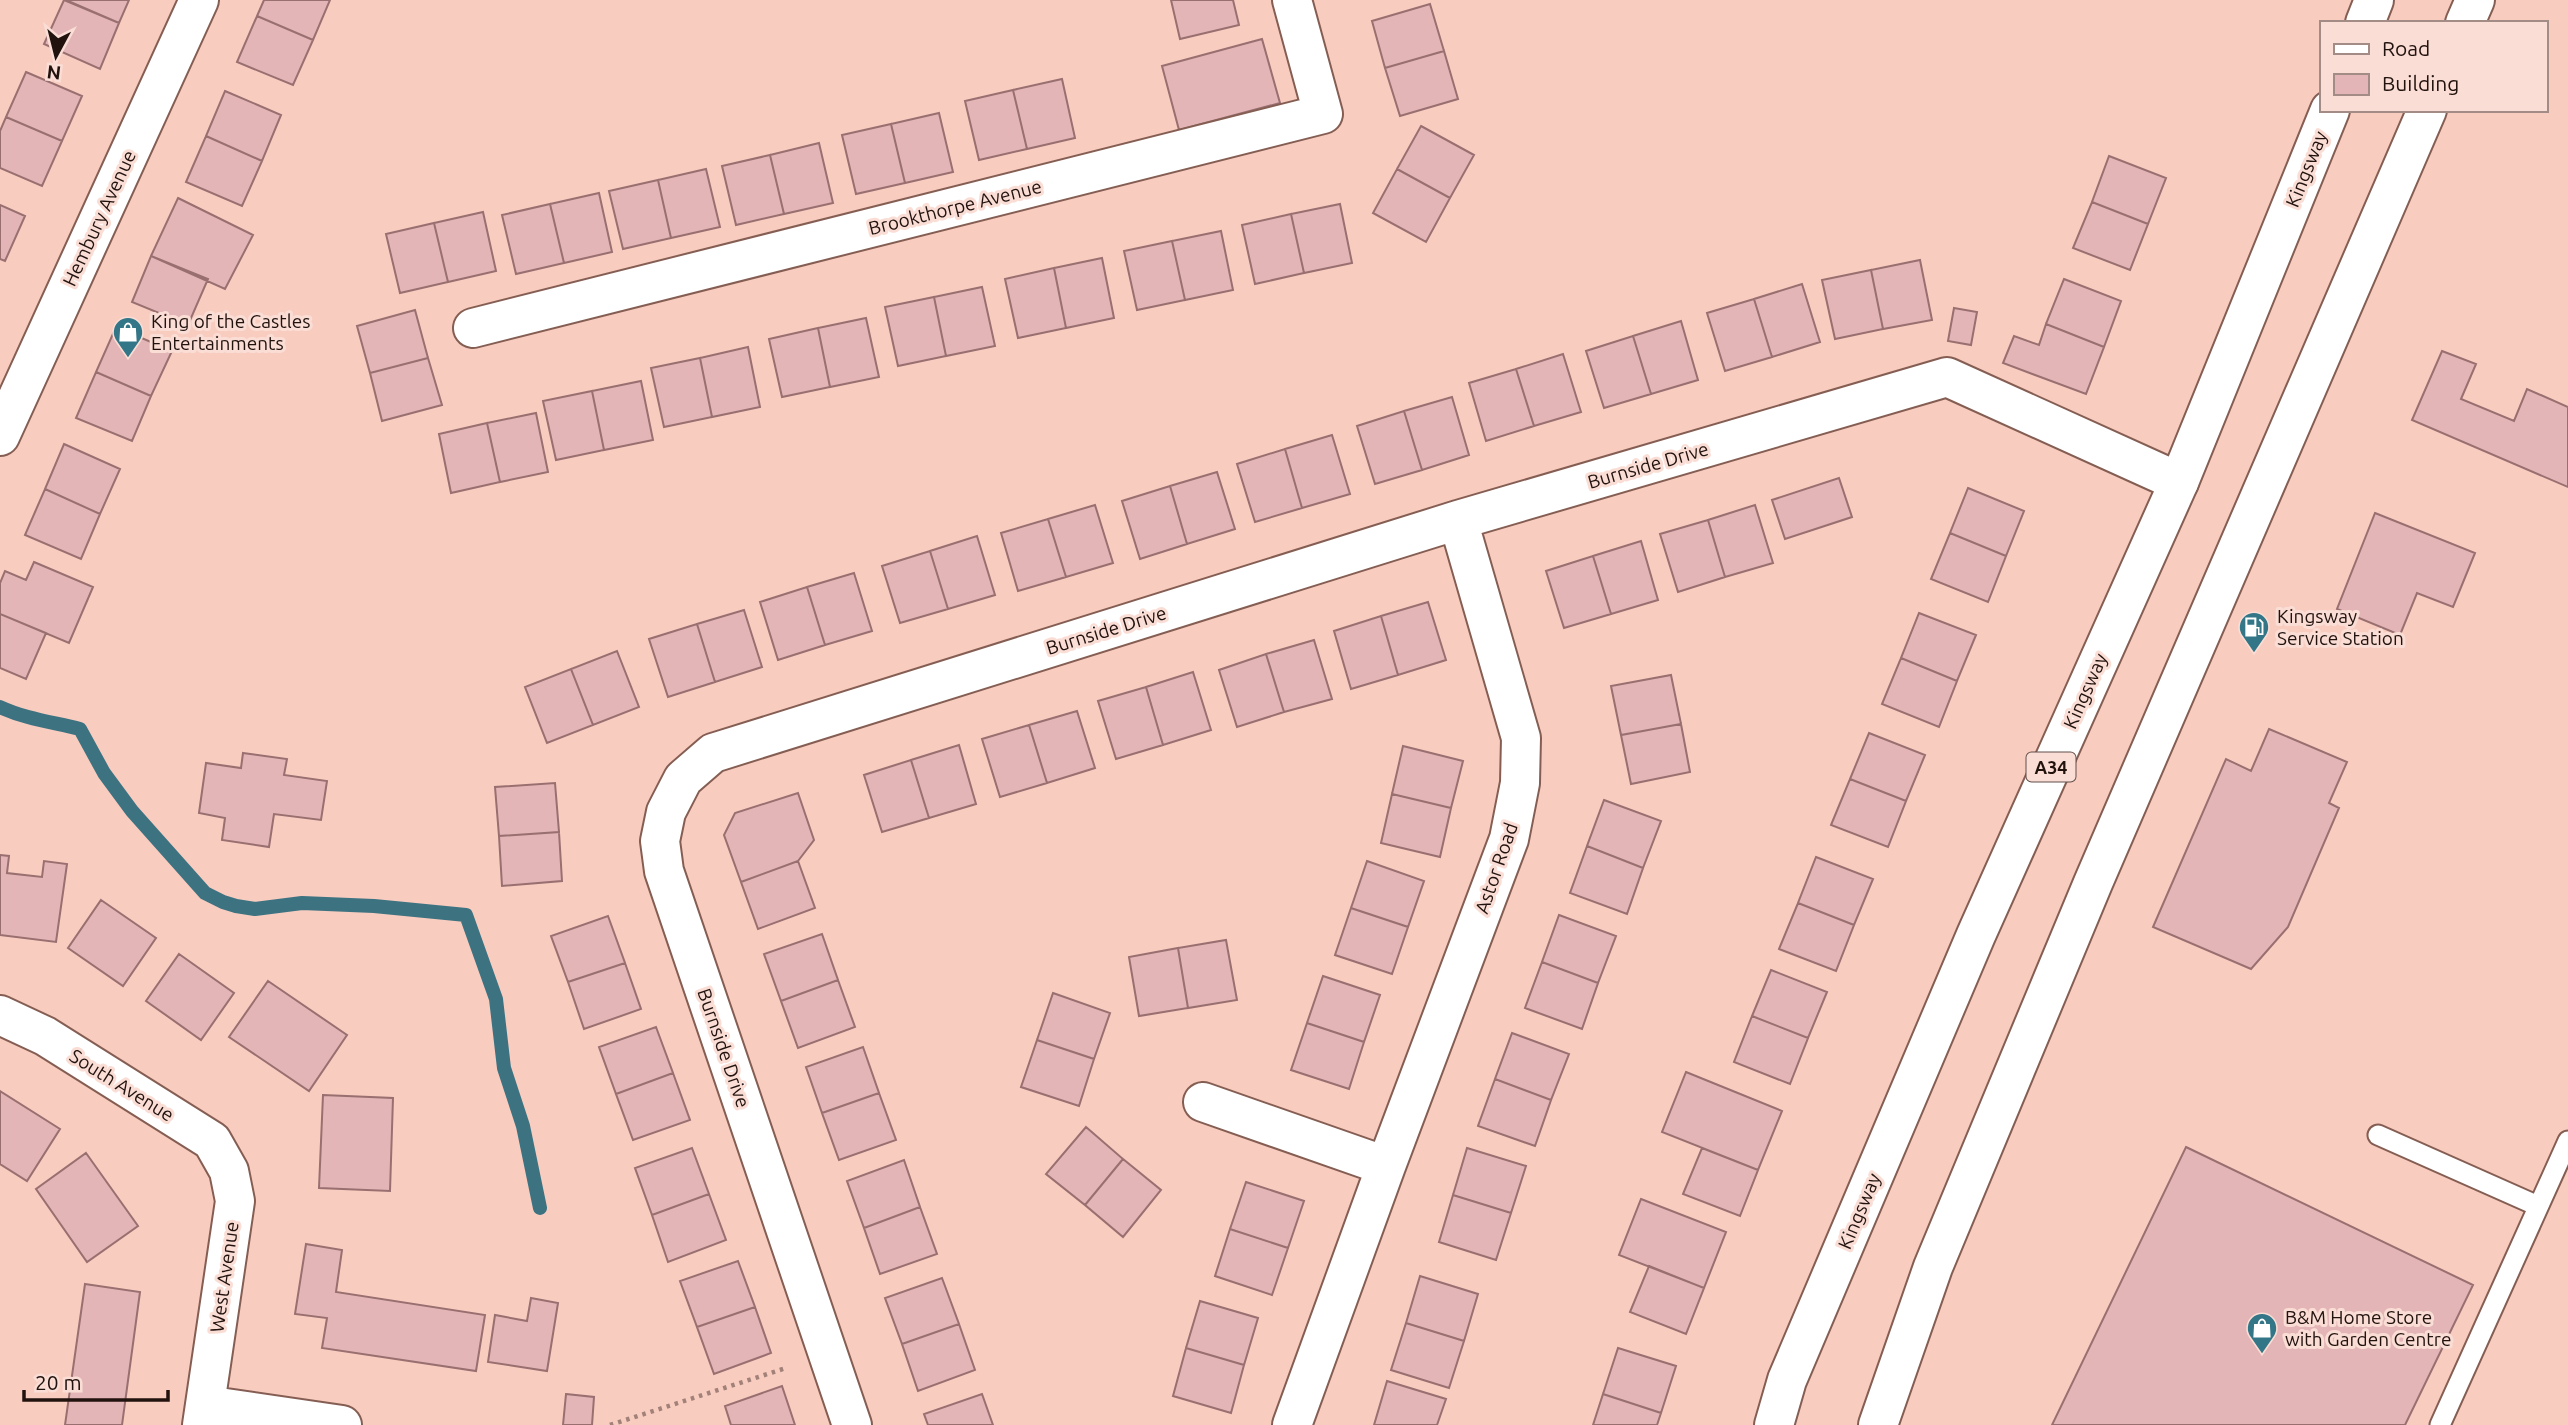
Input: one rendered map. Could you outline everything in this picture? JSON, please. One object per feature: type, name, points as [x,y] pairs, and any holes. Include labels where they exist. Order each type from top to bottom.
[{"type":"main road","name":"Hembury Avenue","points":[[0,436],[199,0]]},
{"type":"main road","name":"Brookthorpe Avenue","points":[[473,328],[1323,114],[1292,0]]},
{"type":"main road","points":[[2366,21],[2374,0]]},
{"type":"main road","points":[[2466,21],[2475,0]]},
{"type":"main road","name":"Kingsway","points":[[1774,1425],[1793,1367],[1976,935],[2179,482],[2329,112]]},
{"type":"main road","points":[[1878,1425],[1933,1267],[2093,883],[2426,112]]},
{"type":"main road","name":"Burnside Drive","points":[[852,1425],[664,871],[660,841],[666,812],[683,779],[713,753],[1458,520],[1947,377],[2179,482]]},
{"type":"main road","name":"Astor Road","points":[[1292,1425],[1385,1166],[1509,839],[1520,783],[1521,738],[1458,520]]},
{"type":"main road","name":"South Avenue","points":[[0,1015],[45,1036],[212,1141],[229,1171]]},
{"type":"main road","points":[[1203,1102],[1385,1166]]},
{"type":"main road","name":"West Avenue","points":[[204,1415],[235,1201],[229,1171]]},
{"type":"main road","points":[[204,1415],[342,1425]]},
{"type":"lane","points":[[2378,1135],[2538,1206]]},
{"type":"lane","points":[[2440,1425],[2568,1141]]},
{"type":"path","points":[[610,1425],[827,1354]]},
{"type":"building","points":[[64,0],[119,23],[100,69],[44,44]]},
{"type":"building","points":[[66,0],[129,0],[119,23]]},
{"type":"building","points":[[264,0],[330,0],[313,40],[257,16]]},
{"type":"building","points":[[1171,0],[1233,0],[1239,25],[1180,39]]},
{"type":"building","points":[[1430,4],[1444,51],[1385,68],[1372,21]]},
{"type":"building","points":[[257,16],[313,40],[293,85],[237,62]]},
{"type":"building","points":[[1262,39],[1280,103],[1179,130],[1162,66]]},
{"type":"building","points":[[1444,51],[1458,99],[1400,116],[1385,68]]},
{"type":"building","points":[[26,72],[82,96],[62,141],[6,117]]},
{"type":"building","points":[[1062,79],[1075,138],[1027,149],[1013,90]]},
{"type":"building","points":[[1013,90],[1027,149],[979,160],[965,101]]},
{"type":"building","points":[[225,91],[281,115],[262,161],[206,136]]},
{"type":"building","points":[[939,113],[953,172],[905,183],[891,124]]},
{"type":"building","points":[[6,117],[62,141],[42,186],[0,168],[0,131]]},
{"type":"building","points":[[891,124],[905,183],[856,194],[842,135]]},
{"type":"building","points":[[1421,126],[1474,155],[1450,198],[1397,169]]},
{"type":"building","points":[[206,136],[262,161],[242,206],[186,182]]},
{"type":"building","points":[[819,143],[833,203],[784,214],[770,155]]},
{"type":"building","points":[[770,155],[784,214],[736,225],[722,166]]},
{"type":"building","points":[[2109,156],[2166,178],[2148,224],[2092,202]]},
{"type":"building","points":[[706,169],[720,227],[671,238],[658,180]]},
{"type":"building","points":[[1397,169],[1450,198],[1426,242],[1373,213]]},
{"type":"building","points":[[658,180],[671,238],[623,249],[609,191]]},
{"type":"building","points":[[599,193],[612,252],[564,263],[550,204]]},
{"type":"building","points":[[178,198],[253,235],[225,289],[151,256]]},
{"type":"building","points":[[2092,202],[2148,224],[2130,270],[2073,248]]},
{"type":"building","points":[[550,204],[564,263],[516,274],[502,215]]},
{"type":"building","points":[[1340,204],[1352,263],[1304,273],[1291,214]]},
{"type":"building","points":[[0,205],[25,216],[5,261],[0,259]]},
{"type":"building","points":[[483,212],[496,271],[448,282],[434,223]]},
{"type":"building","points":[[1291,214],[1304,273],[1255,284],[1242,225]]},
{"type":"building","points":[[434,223],[448,282],[400,293],[386,234]]},
{"type":"building","points":[[1221,231],[1233,290],[1185,300],[1172,241]]},
{"type":"building","points":[[1172,241],[1185,300],[1137,310],[1124,251]]},
{"type":"building","points":[[151,256],[208,279],[188,325],[132,302]]},
{"type":"building","points":[[1102,258],[1114,318],[1066,328],[1054,268]]},
{"type":"building","points":[[1920,260],[1932,320],[1883,329],[1871,270]]},
{"type":"building","points":[[1054,268],[1066,328],[1018,338],[1005,279]]},
{"type":"building","points":[[1871,270],[1883,329],[1835,339],[1822,280]]},
{"type":"building","points":[[2064,279],[2121,301],[2104,347],[2046,324]]},
{"type":"building","points":[[1802,284],[1820,342],[1772,357],[1754,299]]},
{"type":"building","points":[[982,287],[995,346],[946,356],[934,297]]},
{"type":"building","points":[[934,297],[946,356],[898,366],[885,307]]},
{"type":"building","points":[[1754,299],[1772,357],[1725,371],[1707,313]]},
{"type":"building","points":[[1954,308],[1977,312],[1971,345],[1948,341]]},
{"type":"building","points":[[415,310],[428,358],[370,373],[357,326]]},
{"type":"building","points":[[866,318],[879,377],[830,387],[818,328]]},
{"type":"building","points":[[1681,321],[1698,380],[1651,394],[1633,336]]},
{"type":"building","points":[[2046,324],[2104,347],[2086,394],[2003,363],[2014,336],[2039,345]]},
{"type":"building","points":[[116,327],[172,351],[151,396],[96,372]]},
{"type":"building","points":[[818,328],[830,387],[782,397],[769,339]]},
{"type":"building","points":[[1633,336],[1651,394],[1604,408],[1586,351]]},
{"type":"building","points":[[748,347],[760,407],[712,417],[700,358]]},
{"type":"building","points":[[2442,351],[2476,364],[2461,399],[2514,421],[2527,389],[2568,407],[2568,487],[2412,420]]},
{"type":"building","points":[[1563,354],[1581,412],[1534,426],[1516,369]]},
{"type":"building","points":[[428,358],[442,405],[382,421],[370,373]]},
{"type":"building","points":[[700,358],[712,417],[664,427],[651,368]]},
{"type":"building","points":[[1516,369],[1534,426],[1486,441],[1469,383]]},
{"type":"building","points":[[96,372],[151,396],[132,441],[76,418]]},
{"type":"building","points":[[641,381],[653,440],[604,450],[592,391]]},
{"type":"building","points":[[592,391],[604,450],[556,460],[543,401]]},
{"type":"building","points":[[1452,397],[1469,455],[1422,470],[1404,411]]},
{"type":"building","points":[[1404,411],[1422,470],[1375,484],[1357,426]]},
{"type":"building","points":[[536,413],[548,472],[500,482],[487,423]]},
{"type":"building","points":[[487,423],[500,482],[451,493],[439,434]]},
{"type":"building","points":[[1332,435],[1350,494],[1302,508],[1285,449]]},
{"type":"building","points":[[64,444],[120,469],[100,514],[45,489]]},
{"type":"building","points":[[1285,449],[1302,508],[1255,522],[1237,464]]},
{"type":"building","points":[[1217,472],[1235,529],[1187,544],[1170,486]]},
{"type":"building","points":[[1839,478],[1852,517],[1785,539],[1772,500]]},
{"type":"building","points":[[1170,486],[1187,544],[1140,559],[1122,501]]},
{"type":"building","points":[[1968,488],[2024,511],[2006,556],[1950,533]]},
{"type":"building","points":[[45,489],[100,514],[81,559],[25,535]]},
{"type":"building","points":[[1095,505],[1113,563],[1066,577],[1048,519]]},
{"type":"building","points":[[1755,505],[1773,563],[1725,577],[1708,520]]},
{"type":"building","points":[[2375,513],[2475,553],[2453,607],[2417,593],[2400,635],[2337,609]]},
{"type":"building","points":[[1048,519],[1066,577],[1018,591],[1001,533]]},
{"type":"building","points":[[1708,520],[1725,577],[1678,592],[1660,534]]},
{"type":"building","points":[[1950,533],[2006,556],[1988,602],[1931,579]]},
{"type":"building","points":[[977,536],[995,595],[948,609],[930,551]]},
{"type":"building","points":[[1641,541],[1658,600],[1611,614],[1593,556]]},
{"type":"building","points":[[930,551],[948,609],[900,623],[882,566]]},
{"type":"building","points":[[1593,556],[1611,614],[1564,628],[1546,571]]},
{"type":"building","points":[[34,562],[93,587],[69,643],[0,614],[0,583],[5,571],[26,580]]},
{"type":"building","points":[[854,573],[872,631],[825,645],[807,587]]},
{"type":"building","points":[[807,587],[825,645],[778,660],[760,602]]},
{"type":"building","points":[[1428,602],[1446,660],[1398,675],[1381,616]]},
{"type":"building","points":[[744,610],[762,667],[715,682],[697,624]]},
{"type":"building","points":[[1919,613],[1976,635],[1957,681],[1901,658]]},
{"type":"building","points":[[0,614],[46,633],[26,679],[0,668]]},
{"type":"building","points":[[1381,616],[1398,675],[1351,689],[1334,631]]},
{"type":"building","points":[[697,624],[715,682],[668,697],[649,639]]},
{"type":"building","points":[[1314,640],[1332,699],[1284,712],[1266,654]]},
{"type":"building","points":[[617,651],[639,707],[593,725],[571,669]]},
{"type":"building","points":[[1266,654],[1284,712],[1237,727],[1219,670]]},
{"type":"building","points":[[1901,658],[1957,681],[1939,727],[1882,704]]},
{"type":"building","points":[[571,669],[593,725],[547,743],[525,687]]},
{"type":"building","points":[[1193,672],[1211,730],[1163,745],[1146,687]]},
{"type":"building","points":[[1671,675],[1681,724],[1621,735],[1611,686]]},
{"type":"building","points":[[1146,687],[1163,745],[1116,759],[1098,701]]},
{"type":"building","points":[[1077,711],[1095,768],[1047,783],[1029,725]]},
{"type":"building","points":[[1681,724],[1690,772],[1631,784],[1621,735]]},
{"type":"building","points":[[1029,725],[1047,783],[1000,797],[982,739]]},
{"type":"building","points":[[2269,729],[2347,762],[2329,803],[2339,808],[2288,927],[2251,969],[2153,927],[2226,759],[2251,771]]},
{"type":"building","points":[[1869,733],[1925,755],[1906,801],[1850,779]]},
{"type":"building","points":[[959,745],[976,804],[929,818],[911,760]]},
{"type":"building","points":[[1403,746],[1463,761],[1451,808],[1392,794]]},
{"type":"building","points":[[243,753],[287,759],[284,775],[327,781],[321,820],[274,814],[269,847],[222,840],[225,818],[199,813],[206,763],[241,768]]},
{"type":"building","points":[[911,760],[929,818],[882,832],[864,775]]},
{"type":"building","points":[[1850,779],[1906,801],[1888,847],[1831,825]]},
{"type":"building","points":[[555,783],[559,832],[499,836],[495,787]]},
{"type":"building","points":[[798,793],[814,840],[798,861],[741,882],[724,835],[735,813]]},
{"type":"building","points":[[1392,794],[1451,808],[1440,857],[1381,843]]},
{"type":"building","points":[[1604,800],[1661,821],[1643,868],[1587,846]]},
{"type":"building","points":[[559,832],[562,881],[502,886],[499,836]]},
{"type":"building","points":[[1587,846],[1643,868],[1627,914],[1570,893]]},
{"type":"building","points":[[0,855],[9,856],[7,873],[42,877],[44,861],[67,864],[56,942],[0,935]]},
{"type":"building","points":[[1816,857],[1873,879],[1854,925],[1798,903]]},
{"type":"building","points":[[798,861],[815,908],[758,929],[741,882]]},
{"type":"building","points":[[1367,861],[1424,881],[1408,927],[1351,908]]},
{"type":"building","points":[[101,900],[156,938],[123,986],[68,948]]},
{"type":"building","points":[[1798,903],[1854,925],[1836,971],[1779,949]]},
{"type":"building","points":[[1351,908],[1408,927],[1392,974],[1335,955]]},
{"type":"building","points":[[1559,915],[1616,936],[1598,983],[1542,962]]},
{"type":"building","points":[[608,916],[625,963],[568,982],[551,936]]},
{"type":"building","points":[[822,934],[838,980],[781,1001],[764,954]]},
{"type":"building","points":[[1226,940],[1237,1000],[1188,1008],[1178,948]]},
{"type":"building","points":[[1178,948],[1188,1008],[1139,1016],[1129,957]]},
{"type":"building","points":[[179,954],[234,993],[201,1040],[146,1001]]},
{"type":"building","points":[[1542,962],[1598,983],[1582,1029],[1525,1008]]},
{"type":"building","points":[[625,963],[641,1009],[584,1029],[568,982]]},
{"type":"building","points":[[1771,970],[1827,992],[1808,1038],[1752,1016]]},
{"type":"building","points":[[1323,976],[1380,995],[1364,1042],[1307,1023]]},
{"type":"building","points":[[838,980],[855,1027],[798,1048],[781,1001]]},
{"type":"building","points":[[268,981],[347,1035],[309,1091],[229,1037]]},
{"type":"building","points":[[1053,993],[1110,1013],[1094,1059],[1037,1040]]},
{"type":"building","points":[[1752,1016],[1808,1038],[1790,1084],[1734,1062]]},
{"type":"building","points":[[1307,1023],[1364,1042],[1349,1089],[1291,1070]]},
{"type":"building","points":[[656,1027],[673,1073],[616,1094],[599,1047]]},
{"type":"building","points":[[1512,1033],[1569,1054],[1551,1100],[1495,1079]]},
{"type":"building","points":[[1037,1040],[1094,1059],[1079,1106],[1021,1087]]},
{"type":"building","points":[[863,1047],[879,1093],[822,1113],[806,1067]]},
{"type":"building","points":[[1686,1072],[1782,1111],[1758,1170],[1662,1132]]},
{"type":"building","points":[[673,1073],[690,1120],[633,1140],[616,1094]]},
{"type":"building","points":[[1495,1079],[1551,1100],[1535,1146],[1478,1126]]},
{"type":"building","points":[[0,1091],[60,1129],[27,1181],[0,1164]]},
{"type":"building","points":[[879,1093],[896,1140],[839,1160],[822,1113]]},
{"type":"building","points":[[323,1095],[393,1098],[390,1191],[319,1188]]},
{"type":"building","points":[[1086,1127],[1123,1159],[1085,1205],[1046,1174]]},
{"type":"building","name":"B&M Home Store with Garden Centre","points":[[2186,1147],[2473,1285],[2405,1425],[2052,1425]]},
{"type":"building","points":[[692,1148],[709,1194],[652,1215],[635,1168]]},
{"type":"building","points":[[1467,1148],[1526,1166],[1511,1213],[1453,1195]]},
{"type":"building","points":[[1702,1148],[1758,1170],[1740,1216],[1683,1194]]},
{"type":"building","points":[[86,1153],[138,1226],[87,1262],[36,1189]]},
{"type":"building","points":[[1123,1159],[1161,1190],[1123,1237],[1085,1205]]},
{"type":"building","points":[[904,1160],[920,1207],[864,1228],[847,1181]]},
{"type":"building","points":[[1246,1182],[1304,1201],[1288,1248],[1230,1229]]},
{"type":"building","points":[[709,1194],[726,1240],[668,1262],[652,1215]]},
{"type":"building","points":[[1453,1195],[1511,1213],[1496,1260],[1439,1242]]},
{"type":"building","points":[[1641,1199],[1726,1232],[1704,1288],[1619,1255]]},
{"type":"building","points":[[920,1207],[937,1254],[880,1274],[864,1228]]},
{"type":"building","points":[[1230,1229],[1288,1248],[1272,1295],[1215,1276]]},
{"type":"building","points":[[306,1244],[342,1250],[336,1292],[485,1315],[476,1371],[322,1348],[327,1318],[295,1314]]},
{"type":"building","points":[[738,1261],[755,1307],[697,1327],[680,1281]]},
{"type":"building","points":[[1649,1266],[1704,1288],[1686,1334],[1630,1312]]},
{"type":"building","points":[[1420,1276],[1478,1294],[1464,1341],[1406,1323]]},
{"type":"building","points":[[942,1278],[959,1324],[902,1344],[885,1298]]},
{"type":"building","points":[[85,1284],[140,1292],[122,1425],[65,1425]]},
{"type":"building","points":[[531,1298],[558,1303],[547,1371],[488,1362],[495,1315],[527,1321]]},
{"type":"building","points":[[1200,1301],[1258,1318],[1244,1365],[1186,1348]]},
{"type":"building","points":[[755,1307],[771,1353],[714,1374],[697,1327]]},
{"type":"building","points":[[1406,1323],[1464,1341],[1449,1388],[1391,1370]]},
{"type":"building","points":[[959,1324],[975,1370],[918,1391],[902,1344]]},
{"type":"building","points":[[1186,1348],[1244,1365],[1231,1413],[1173,1396]]},
{"type":"building","points":[[1618,1348],[1676,1366],[1661,1413],[1603,1394]]},
{"type":"building","points":[[1387,1381],[1446,1399],[1437,1425],[1374,1425]]},
{"type":"building","points":[[782,1386],[795,1425],[731,1425],[725,1406]]},
{"type":"building","points":[[566,1394],[594,1397],[592,1425],[563,1425]]},
{"type":"building","points":[[982,1394],[993,1425],[928,1425],[924,1414]]},
{"type":"building","points":[[1603,1394],[1661,1413],[1657,1425],[1593,1425]]},
{"type":"waterway","points":[[0,707],[80,729],[104,773],[132,811],[205,893],[223,902],[255,909],[302,903],[374,906],[466,915],[496,999],[504,1068],[523,1126],[540,1208]]},
{"type":"place","name":"King of the Castles Entertainments","points":[[128,359]]},
{"type":"place","name":"Kingsway Service Station","points":[[2254,654]]},
{"type":"place","name":"B&M Home Store with Garden Centre","points":[[2262,1355]]}]
